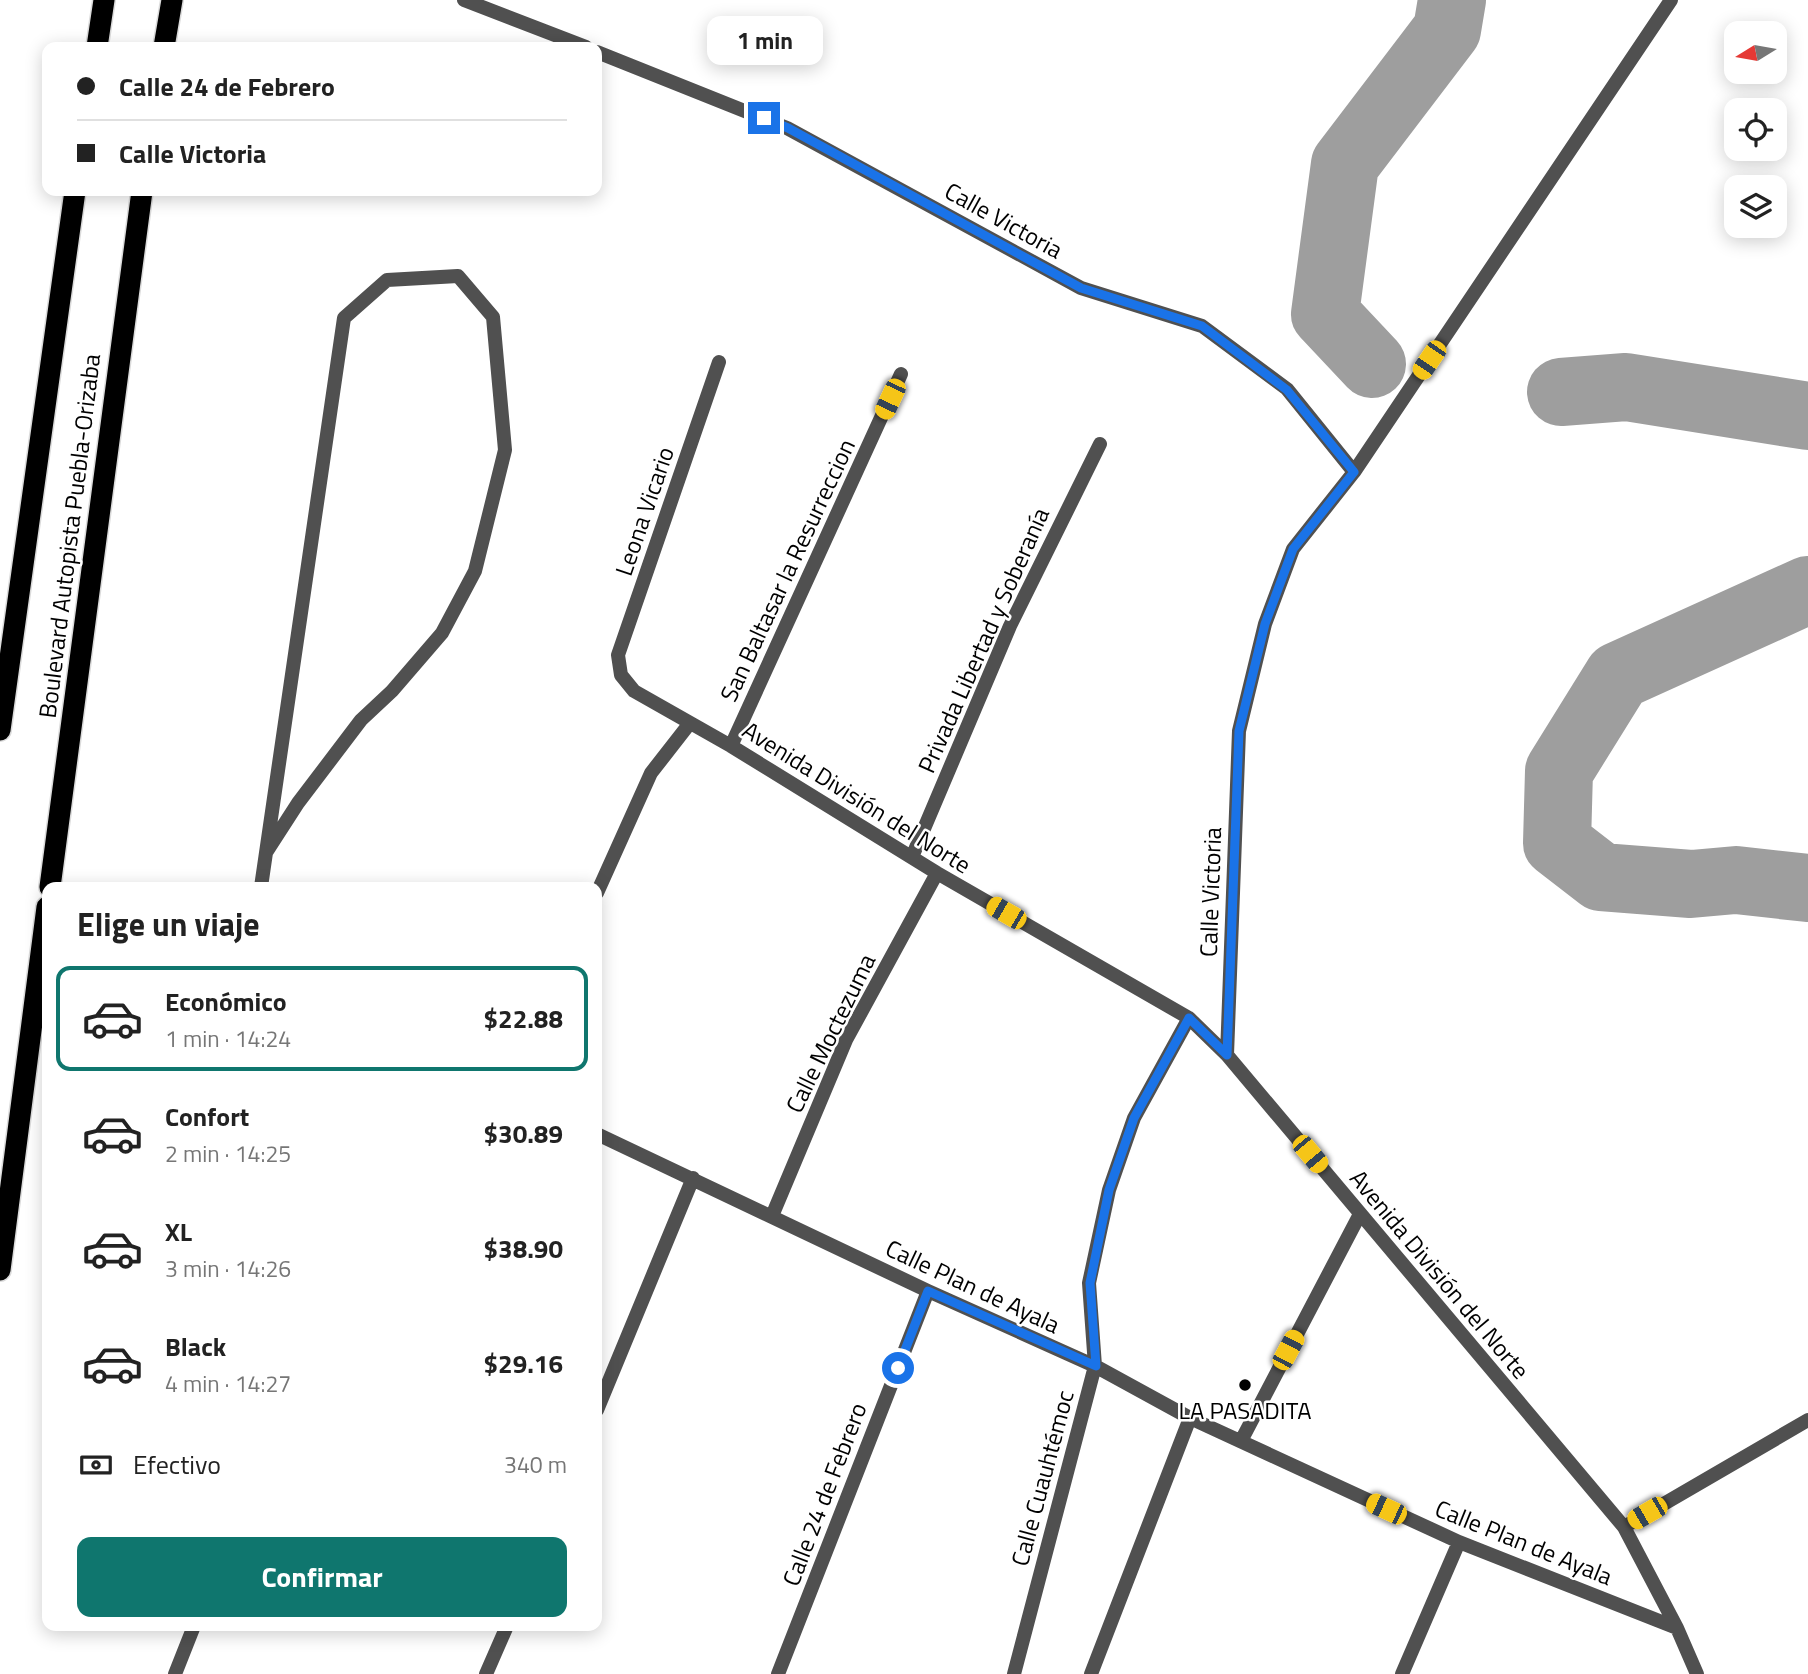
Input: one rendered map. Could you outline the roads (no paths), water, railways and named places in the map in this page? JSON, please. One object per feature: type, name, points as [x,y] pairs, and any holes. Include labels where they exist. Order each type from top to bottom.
[{"type":"highway","points":[[98,42],[104,0]]},
{"type":"highway","points":[[165,42],[172,0]]},
{"type":"highway","name":"Boulevard Autopista Puebla-Orizaba","points":[[0,730],[74,196]]},
{"type":"highway","name":"Boulevard Autopista Puebla-Orizaba","points":[[51,882],[141,196]]},
{"type":"highway","points":[[0,1270],[42,946]]},
{"type":"street","points":[[464,0],[573,42]]},
{"type":"street","name":"Calle Victoria","points":[[1227,1055],[1239,731],[1265,624],[1293,549],[1354,472],[1671,0]]},
{"type":"street","name":"Calle Victoria","points":[[602,54],[788,128],[1081,288],[1202,326],[1287,390],[1354,472]]},
{"type":"street","points":[[262,882],[344,318],[387,280],[458,276],[493,317],[505,450],[475,571],[442,633],[392,691],[361,720],[298,803],[267,851]]},
{"type":"street","name":"Leona Vicario","points":[[621,675],[618,655],[719,362]]},
{"type":"street","name":"San Baltasar la Resurreccion","points":[[731,746],[901,374]]},
{"type":"street","name":"Privada Libertad y Soberanía","points":[[912,857],[1010,625],[1100,444]]},
{"type":"street","name":"Avenida División del Norte","points":[[621,675],[634,691],[731,746],[937,873],[1189,1018],[1227,1055],[1624,1527],[1677,1628],[1697,1674]]},
{"type":"street","points":[[602,882],[651,774],[690,723]]},
{"type":"street","name":"Calle Moctezuma","points":[[772,1216],[846,1040],[937,873]]},
{"type":"street","name":"Calle Cuauhtémoc","points":[[1014,1674],[1096,1366],[1090,1283],[1109,1190],[1134,1118],[1189,1018]]},
{"type":"street","name":"Calle Plan de Ayala","points":[[602,1137],[928,1291],[1096,1366],[1190,1418],[1459,1542],[1677,1628]]},
{"type":"street","points":[[602,1398],[693,1178]]},
{"type":"street","points":[[1241,1441],[1360,1214]]},
{"type":"street","name":"Calle 24 de Febrero","points":[[778,1674],[928,1291]]},
{"type":"street","points":[[1091,1674],[1190,1418]]},
{"type":"street","points":[[1624,1527],[1808,1420]]},
{"type":"street","points":[[1402,1674],[1459,1542]]},
{"type":"street","points":[[175,1674],[192,1631]]},
{"type":"street","points":[[486,1674],[505,1631]]},
{"type":"waterway","points":[[1372,364],[1325,314],[1345,164],[1447,30],[1452,0]]},
{"type":"waterway","points":[[1561,392],[1626,387],[1808,416]]},
{"type":"waterway","points":[[1808,590],[1618,676],[1559,771],[1557,843],[1601,877],[1691,884],[1736,880],[1808,888]]},
{"type":"place","name":"LA PASADITA","points":[[1245,1385]]}]
